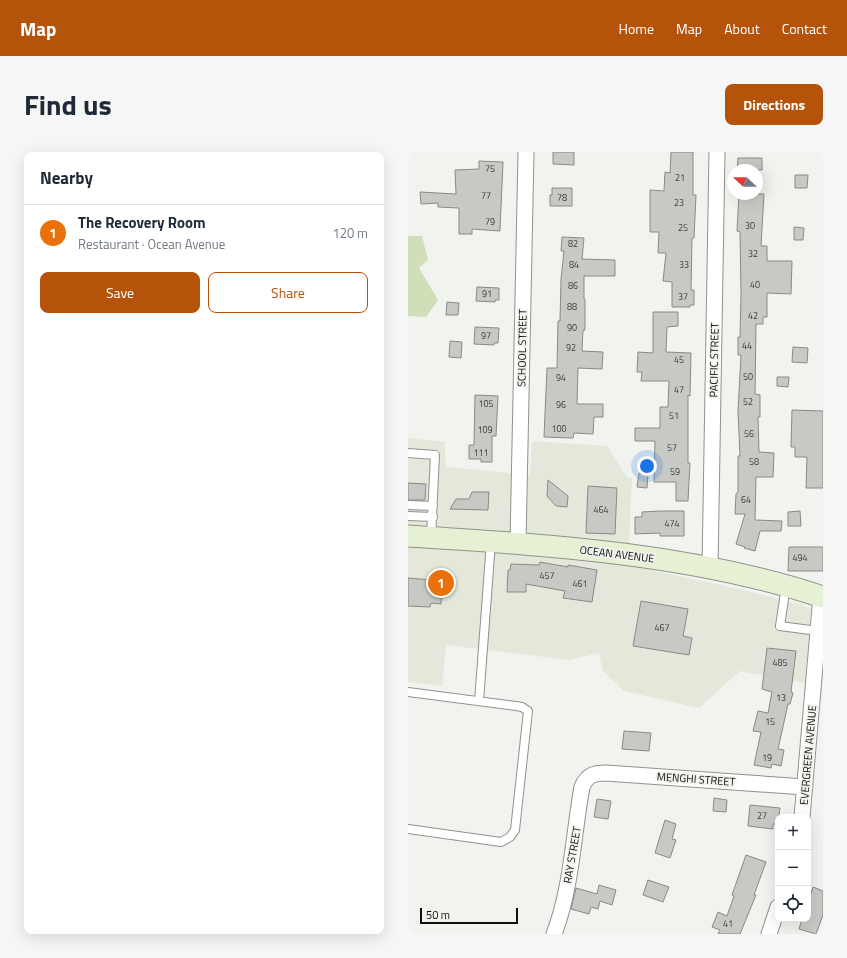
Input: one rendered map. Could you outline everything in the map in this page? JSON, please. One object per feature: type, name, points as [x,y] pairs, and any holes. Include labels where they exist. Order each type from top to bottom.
[{"type":"main road","name":"OCEAN AVENUE","points":[[408,536],[432,527],[491,542],[558,547],[662,560],[710,568],[786,586],[822,597]]},
{"type":"street","name":"SCHOOL STREET","points":[[518,543],[526,152]]},
{"type":"street","name":"PACIFIC STREET","points":[[710,568],[717,152]]},
{"type":"street","name":"EVERGREEN AVENUE","points":[[802,814],[822,597]]},
{"type":"street","name":"MENGHI STREET","points":[[589,777],[594,774],[606,773],[805,787]]},
{"type":"street","name":"RAY STREET","points":[[554,934],[561,915],[574,844],[582,787],[586,779],[589,777]]},
{"type":"street","points":[[769,934],[775,916]]},
{"type":"lane","points":[[408,453],[435,455],[432,527],[408,516]]},
{"type":"lane","points":[[408,505],[433,506]]},
{"type":"lane","points":[[479,701],[491,542]]},
{"type":"lane","points":[[786,586],[780,626],[818,631]]},
{"type":"lane","points":[[408,692],[516,706],[522,707],[528,711],[515,830],[510,837],[501,842],[408,829]]},
{"type":"shaded area","points":[[408,438],[445,442],[445,461],[447,467],[530,475],[532,441],[607,446],[627,477],[632,478],[628,565],[743,590],[799,604],[811,609],[805,683],[740,671],[699,708],[624,691],[603,671],[599,653],[569,660],[446,645],[442,686],[408,682]]},
{"type":"green space","points":[[408,236],[422,236],[428,260],[419,268],[438,300],[426,317],[408,316]]},
{"type":"building","points":[[553,152],[574,152],[574,165],[553,164]]},
{"type":"building","points":[[671,152],[693,152],[693,195],[696,195],[694,238],[692,238],[691,290],[694,290],[694,305],[690,305],[690,307],[672,307],[672,282],[663,281],[666,253],[658,253],[659,232],[650,232],[650,190],[664,191],[665,172],[670,173]]},
{"type":"building","points":[[738,158],[762,158],[762,164],[738,164]]},
{"type":"building","points":[[479,161],[503,162],[500,231],[472,229],[472,234],[459,234],[459,208],[438,207],[438,203],[421,204],[420,192],[456,194],[455,170],[479,169]]},
{"type":"building","points":[[795,175],[808,175],[807,188],[795,188]]},
{"type":"building","points":[[552,188],[572,188],[572,206],[550,206],[550,195],[552,195]]},
{"type":"building","points":[[764,194],[761,246],[767,246],[767,261],[792,261],[791,294],[767,293],[767,317],[763,317],[763,324],[756,324],[755,394],[760,395],[760,417],[758,417],[759,452],[774,453],[773,477],[756,477],[755,520],[782,521],[781,531],[760,531],[755,551],[736,544],[745,514],[735,514],[736,494],[738,492],[738,456],[740,456],[738,411],[741,355],[738,355],[741,294],[740,232],[737,231],[739,200],[763,200]]},
{"type":"building","points":[[794,227],[804,228],[803,240],[794,240]]},
{"type":"building","points":[[562,237],[584,238],[582,259],[615,260],[615,276],[584,276],[585,330],[583,330],[582,351],[603,352],[602,369],[578,368],[577,404],[603,404],[603,417],[594,417],[593,434],[574,433],[573,438],[544,437],[547,368],[557,368],[558,321],[560,321],[561,279],[564,251],[561,251]]},
{"type":"building","points":[[477,287],[499,288],[499,300],[495,300],[495,302],[476,301]]},
{"type":"building","points":[[447,302],[459,303],[458,315],[446,315]]},
{"type":"building","points":[[653,312],[678,312],[678,326],[667,327],[666,352],[691,353],[690,396],[688,395],[688,463],[690,463],[688,501],[676,501],[676,482],[654,482],[655,441],[635,441],[635,428],[660,428],[660,407],[668,407],[669,381],[641,381],[642,372],[637,372],[638,352],[653,353]]},
{"type":"building","points":[[475,327],[499,328],[498,343],[494,343],[494,345],[474,344]]},
{"type":"building","points":[[450,341],[462,342],[461,358],[449,357]]},
{"type":"building","points":[[793,347],[808,348],[807,363],[792,362]]},
{"type":"building","points":[[777,377],[789,377],[788,387],[777,386]]},
{"type":"building","points":[[475,395],[498,396],[496,436],[492,436],[492,462],[481,462],[481,459],[469,459],[469,445],[474,445]]},
{"type":"building","points":[[792,410],[823,411],[823,488],[806,488],[807,457],[795,457],[795,447],[791,447]]},
{"type":"building","points":[[639,473],[648,474],[647,488],[637,487]]},
{"type":"building","points":[[548,480],[568,496],[567,507],[556,506],[547,496]]},
{"type":"building","points":[[408,483],[426,484],[425,500],[408,500]]},
{"type":"building","points":[[588,486],[617,488],[615,534],[586,533]]},
{"type":"building","points":[[472,492],[489,492],[488,510],[450,509],[456,499],[469,499]]},
{"type":"building","points":[[684,511],[684,536],[660,536],[660,533],[635,534],[635,517],[642,517],[642,512]]},
{"type":"building","points":[[800,511],[801,526],[788,526],[788,512]]},
{"type":"building","points":[[789,547],[823,547],[823,571],[788,571]]},
{"type":"building","points":[[540,562],[597,570],[592,602],[563,598],[565,591],[526,584],[526,592],[507,592],[508,570],[510,570],[511,564],[539,565]]},
{"type":"building","points":[[408,578],[443,581],[441,604],[431,603],[430,607],[408,606]]},
{"type":"building","points":[[641,601],[688,609],[683,636],[692,638],[689,655],[633,646]]},
{"type":"building","points":[[767,648],[796,651],[791,692],[793,693],[790,704],[788,704],[778,749],[784,750],[781,766],[772,764],[771,768],[754,765],[761,732],[753,731],[758,711],[768,713],[772,692],[762,689]]},
{"type":"building","points":[[624,731],[651,733],[649,751],[622,749]]},
{"type":"building","points":[[714,798],[727,800],[726,812],[713,811]]},
{"type":"building","points":[[597,799],[611,801],[608,819],[594,817]]},
{"type":"building","points":[[750,805],[780,808],[779,814],[775,814],[775,824],[773,824],[773,829],[748,826]]},
{"type":"building","points":[[665,820],[676,824],[672,839],[676,840],[670,858],[655,853]]},
{"type":"building","points":[[746,855],[766,862],[754,895],[756,895],[740,934],[718,934],[720,930],[712,927],[718,912],[727,916],[734,896],[732,895]]},
{"type":"building","points":[[648,880],[669,887],[663,902],[643,895]]},
{"type":"building","points":[[599,885],[616,890],[612,905],[600,901],[598,909],[591,907],[589,914],[571,909],[576,888],[597,894]]},
{"type":"building","points":[[813,887],[823,891],[823,915],[816,934],[799,929],[801,922],[811,922],[811,893]]},
{"type":"place","name":"The Recovery Room","points":[[441,583]]}]
